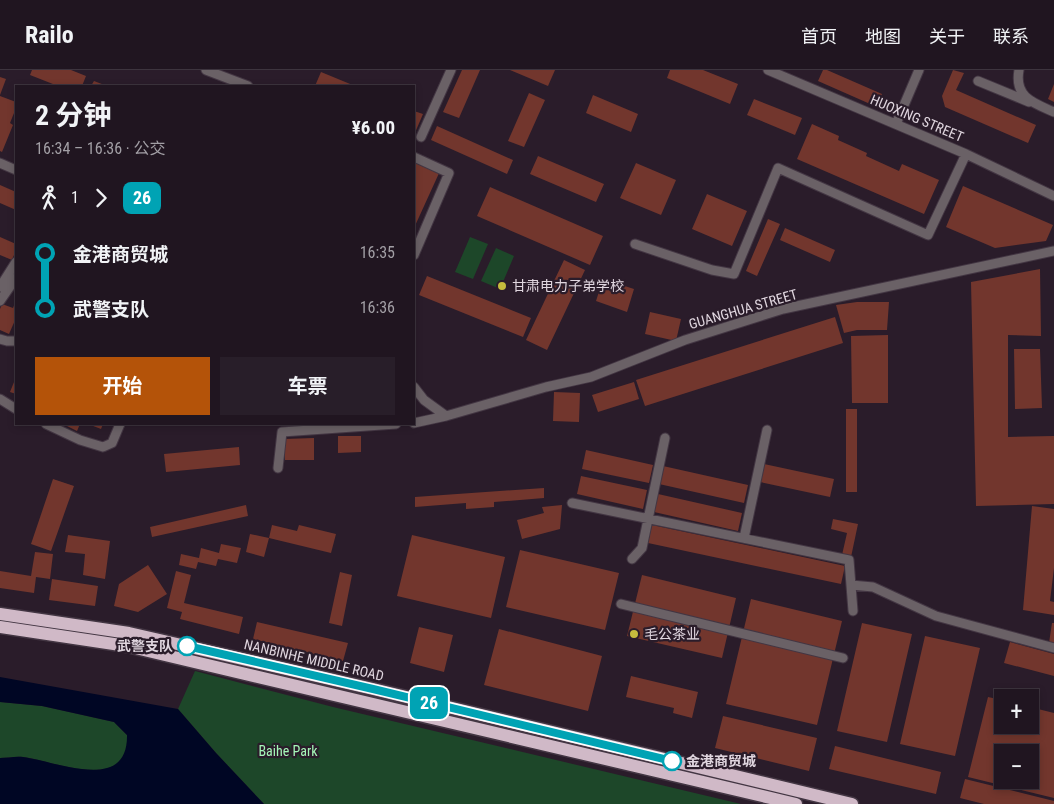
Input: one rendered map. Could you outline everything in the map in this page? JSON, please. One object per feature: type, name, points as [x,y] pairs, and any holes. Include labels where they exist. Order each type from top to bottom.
[{"type":"highway","name":"NANBINHE MIDDLE ROAD","points":[[0,614],[129,633],[373,689],[852,804]]},
{"type":"highway","name":"NANBINHE MIDDLE ROAD","points":[[0,627],[127,646],[796,804]]},
{"type":"street","points":[[206,70],[245,85]]},
{"type":"street","points":[[421,137],[451,70]]},
{"type":"street","name":"HUOXING STREET","points":[[768,70],[966,154],[1054,196]]},
{"type":"street","points":[[896,124],[919,70]]},
{"type":"street","points":[[1018,70],[1019,87],[1029,102]]},
{"type":"street","points":[[978,81],[1054,112]]},
{"type":"street","points":[[636,244],[712,270],[734,274],[778,168],[928,235],[966,154]]},
{"type":"street","points":[[415,157],[449,173],[415,253]]},
{"type":"street","points":[[0,163],[15,170]]},
{"type":"street","name":"GUANGHUA STREET","points":[[415,422],[446,416],[546,387],[590,377],[685,340],[783,309],[1054,251]]},
{"type":"street","points":[[0,287],[15,264]]},
{"type":"street","points":[[0,301],[15,279]]},
{"type":"street","points":[[0,339],[15,341]]},
{"type":"street","points":[[415,388],[424,400],[446,416]]},
{"type":"street","points":[[0,399],[15,408]]},
{"type":"street","points":[[48,425],[80,440],[103,447],[112,444],[120,425]]},
{"type":"street","points":[[278,468],[282,432],[382,425]]},
{"type":"street","points":[[744,538],[767,430]]},
{"type":"street","points":[[632,559],[642,548],[665,438]]},
{"type":"street","points":[[572,503],[849,560],[852,611]]},
{"type":"street","points":[[851,585],[873,587],[936,616],[1054,648]]},
{"type":"street","points":[[621,604],[843,658]]},
{"type":"green space","points":[[470,237],[488,244],[473,279],[455,272]]},
{"type":"green space","points":[[496,248],[514,256],[500,289],[481,281]]},
{"type":"green space","name":"Baihe Park","points":[[195,671],[333,707],[741,804],[264,804],[178,709]]},
{"type":"green space","points":[[0,702],[42,706],[114,722],[127,735],[127,751],[120,762],[109,768],[95,770],[80,769],[23,757],[0,758]]},
{"type":"water","points":[[0,677],[178,709],[264,804],[0,804],[0,758],[23,757],[88,770],[103,769],[116,764],[124,753],[127,735],[114,722],[42,706],[0,702]]},
{"type":"building","points":[[32,70],[71,70],[86,76],[82,85],[55,85],[30,75]]},
{"type":"building","points":[[462,70],[480,70],[459,118],[443,112]]},
{"type":"building","points":[[510,70],[555,70],[548,86]]},
{"type":"building","points":[[670,70],[703,70],[738,84],[730,104],[667,78]]},
{"type":"building","points":[[823,70],[827,70],[882,94],[877,107],[818,81]]},
{"type":"building","points":[[953,70],[964,73],[956,90],[1036,125],[1028,143],[945,107],[942,96]]},
{"type":"building","points":[[321,72],[353,85],[315,85]]},
{"type":"building","points":[[0,77],[6,79],[0,95]]},
{"type":"building","points":[[94,81],[104,85],[92,85]]},
{"type":"building","points":[[1054,84],[1054,102],[1048,99]]},
{"type":"building","points":[[529,93],[545,100],[524,147],[508,141]]},
{"type":"building","points":[[593,95],[638,114],[631,132],[586,113]]},
{"type":"building","points":[[0,96],[15,102],[15,110],[10,123],[13,125],[2,152],[0,151]]},
{"type":"building","points":[[754,99],[802,118],[795,135],[747,115]]},
{"type":"building","points":[[415,111],[423,114],[415,133]]},
{"type":"building","points":[[812,124],[839,136],[838,140],[867,153],[866,156],[899,171],[902,164],[939,180],[924,214],[797,159]]},
{"type":"building","points":[[437,126],[513,160],[507,174],[431,140]]},
{"type":"building","points":[[538,156],[604,184],[596,202],[530,174]]},
{"type":"building","points":[[415,159],[440,171],[415,226]]},
{"type":"building","points":[[636,163],[676,180],[661,215],[620,198]]},
{"type":"building","points":[[0,185],[15,192],[15,210],[0,203]]},
{"type":"building","points":[[963,186],[1053,225],[1046,241],[995,248],[946,227]]},
{"type":"building","points":[[490,187],[603,236],[590,265],[477,216]]},
{"type":"building","points":[[707,194],[747,211],[732,246],[692,229]]},
{"type":"building","points":[[768,219],[780,224],[757,276],[746,271]]},
{"type":"building","points":[[785,228],[835,250],[830,262],[780,240]]},
{"type":"building","points":[[0,237],[15,244],[15,252],[12,260],[0,255]]},
{"type":"building","points":[[564,260],[585,270],[547,350],[526,340]]},
{"type":"building","points":[[1040,269],[1041,336],[1008,335],[1008,437],[1054,436],[1054,504],[976,506],[971,282]]},
{"type":"building","points":[[427,276],[531,318],[523,337],[419,295]]},
{"type":"building","points":[[603,279],[634,289],[627,312],[596,301]]},
{"type":"building","points":[[857,302],[889,302],[887,330],[857,330],[844,333],[836,305]]},
{"type":"building","points":[[15,303],[15,320],[9,334],[0,330],[0,309],[2,304],[13,308]]},
{"type":"building","points":[[650,312],[681,319],[676,341],[645,334]]},
{"type":"building","points":[[835,317],[843,343],[645,406],[636,380]]},
{"type":"building","points":[[888,335],[888,403],[852,403],[851,336]]},
{"type":"building","points":[[1014,349],[1040,349],[1042,408],[1015,409]]},
{"type":"building","points":[[15,380],[15,394],[10,392]]},
{"type":"building","points":[[634,382],[639,399],[598,412],[592,395]]},
{"type":"building","points":[[554,392],[580,393],[579,422],[553,421]]},
{"type":"building","points":[[846,409],[857,409],[857,492],[846,492]]},
{"type":"building","points":[[65,425],[80,425],[77,431]]},
{"type":"building","points":[[91,425],[103,425],[101,429]]},
{"type":"building","points":[[338,436],[361,436],[361,452],[338,453]]},
{"type":"building","points":[[314,438],[314,460],[285,460],[284,439]]},
{"type":"building","points":[[239,447],[240,465],[166,472],[164,454]]},
{"type":"building","points":[[586,450],[653,465],[649,483],[582,469]]},
{"type":"building","points":[[764,464],[834,479],[830,497],[760,482]]},
{"type":"building","points":[[663,466],[748,485],[744,503],[659,484]]},
{"type":"building","points":[[581,476],[647,490],[643,509],[577,494]]},
{"type":"building","points":[[53,479],[74,486],[51,551],[31,544]]},
{"type":"building","points":[[544,488],[544,498],[494,502],[494,507],[466,509],[466,503],[415,507],[415,497]]},
{"type":"building","points":[[658,494],[742,513],[738,531],[654,512]]},
{"type":"building","points":[[246,505],[248,516],[152,537],[150,527]]},
{"type":"building","points":[[562,505],[560,529],[522,539],[517,520],[544,513],[542,507]]},
{"type":"building","points":[[1032,506],[1054,509],[1054,568],[1050,601],[1054,602],[1054,615],[1023,610]]},
{"type":"building","points":[[833,519],[858,524],[851,557],[842,555],[847,533],[831,529]]},
{"type":"building","points":[[272,525],[297,531],[299,525],[336,534],[331,553],[269,538]]},
{"type":"building","points":[[652,525],[845,566],[841,584],[648,543]]},
{"type":"building","points":[[250,534],[269,538],[264,557],[246,552]]},
{"type":"building","points":[[68,535],[110,541],[105,579],[83,575],[85,554],[65,552]]},
{"type":"building","points":[[412,535],[505,557],[491,618],[397,596]]},
{"type":"building","points":[[221,544],[241,548],[237,563],[218,559],[216,566],[198,562],[196,569],[179,565],[181,554],[199,558],[201,548],[219,553]]},
{"type":"building","points":[[520,550],[619,573],[605,630],[506,607]]},
{"type":"building","points":[[35,552],[53,554],[50,579],[36,577],[34,593],[0,588],[0,571],[31,576]]},
{"type":"building","points":[[148,565],[167,594],[138,612],[114,606],[119,584]]},
{"type":"building","points":[[176,571],[191,575],[184,603],[243,617],[239,634],[180,619],[182,612],[167,608]]},
{"type":"building","points":[[340,572],[352,575],[342,626],[329,623]]},
{"type":"building","points":[[642,575],[736,598],[722,658],[627,636]]},
{"type":"building","points":[[52,579],[98,586],[95,606],[49,600]]},
{"type":"building","points":[[751,599],[842,621],[817,725],[726,704]]},
{"type":"building","points":[[257,622],[348,643],[343,661],[253,639]]},
{"type":"building","points":[[862,623],[912,634],[887,742],[837,731]]},
{"type":"building","points":[[1052,623],[1054,623],[1054,644],[1049,643]]},
{"type":"building","points":[[419,627],[453,635],[444,672],[410,663]]},
{"type":"building","points":[[499,629],[602,656],[588,711],[484,685]]},
{"type":"building","points":[[925,636],[980,648],[955,756],[900,744]]},
{"type":"building","points":[[1010,642],[1054,654],[1054,676],[1004,663]]},
{"type":"building","points":[[631,676],[698,692],[692,718],[673,713],[674,708],[626,697]]},
{"type":"building","points":[[988,697],[994,698],[994,734],[1039,734],[1039,709],[1054,713],[1054,798],[1017,789],[1039,789],[1039,744],[994,744],[994,783],[968,777]]},
{"type":"building","points":[[723,716],[817,738],[809,771],[715,748]]},
{"type":"building","points":[[835,746],[941,772],[936,794],[829,769]]},
{"type":"building","points":[[965,779],[994,786],[994,789],[1005,789],[1054,801],[1054,804],[984,804],[960,798]]},
{"type":"bus line","name":"26","points":[[187,646],[672,761]]},
{"type":"place","name":"甘肃电力子弟学校","points":[[502,286]]},
{"type":"place","name":"毛公茶业","points":[[634,634]]},
{"type":"place","name":"武警支队","points":[[187,646]]},
{"type":"place","name":"金港商贸城","points":[[672,761]]}]
